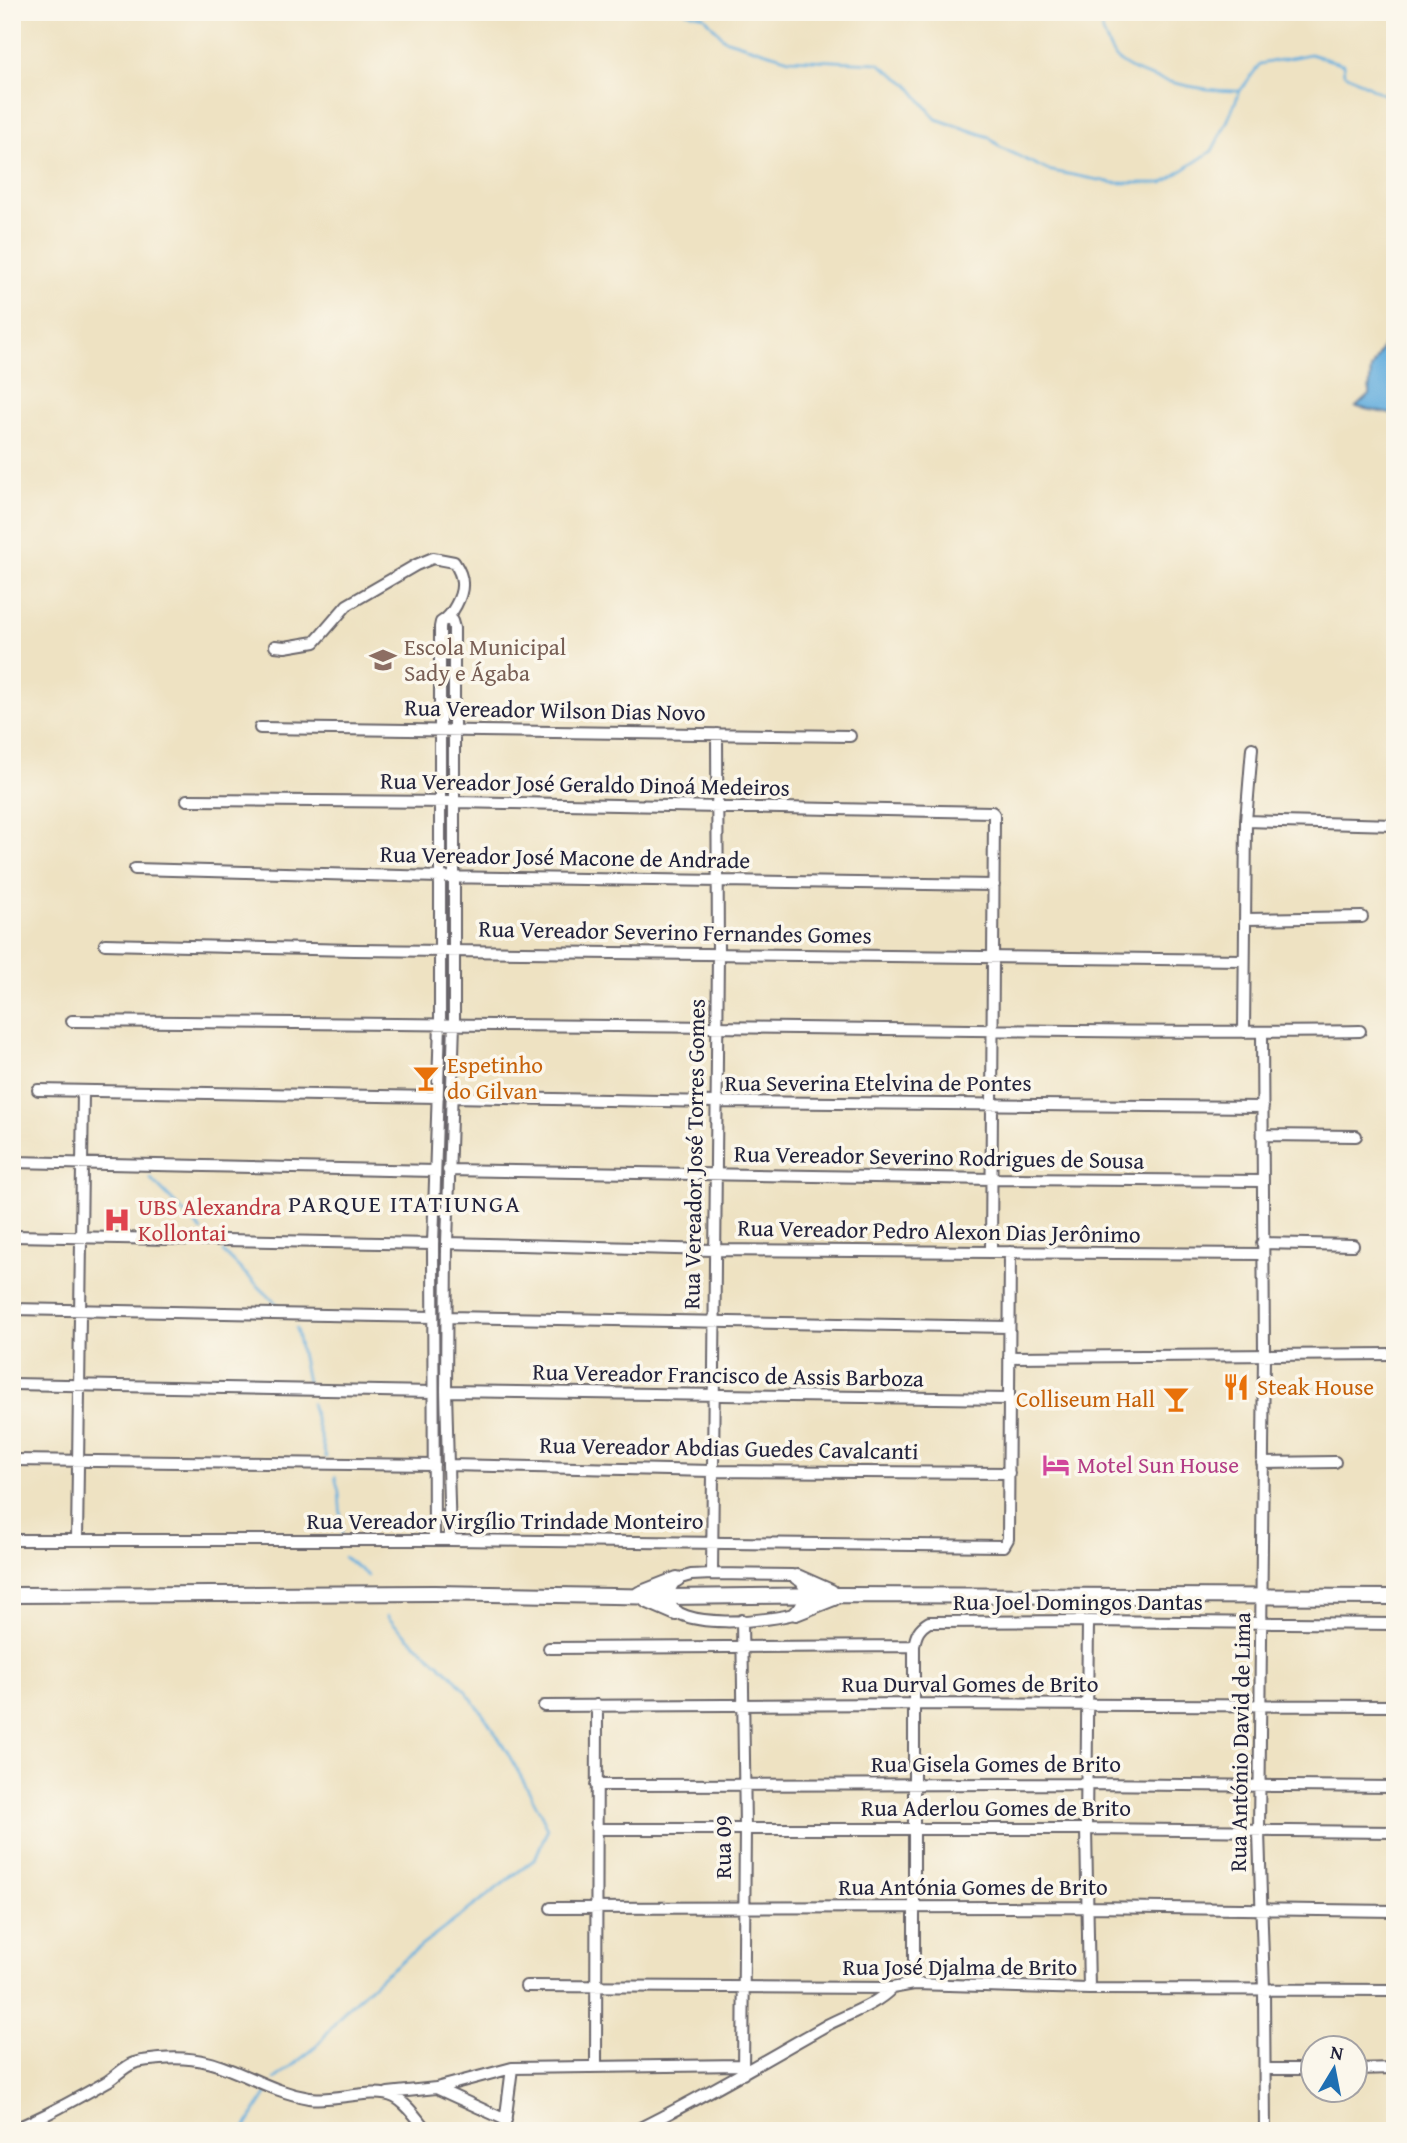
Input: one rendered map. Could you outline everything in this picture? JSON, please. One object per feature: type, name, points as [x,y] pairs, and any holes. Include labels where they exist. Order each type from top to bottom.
[{"type":"main road","points":[[797,1577],[841,1595]]},
{"type":"main road","points":[[636,1597],[677,1579]]},
{"type":"main road","points":[[12,1595],[435,1593],[636,1597],[1395,1597]]},
{"type":"main road","points":[[796,1613],[841,1595]]},
{"type":"main road","points":[[636,1597],[676,1613]]},
{"type":"street","points":[[275,646],[285,648],[314,642],[347,605],[433,558],[454,562],[460,572],[463,582],[461,591],[440,628],[440,1023],[433,1244],[434,1540]]},
{"type":"street","points":[[447,619],[452,621],[454,628],[455,729],[454,1023],[448,1170],[446,1391],[450,1540]]},
{"type":"street","name":"Rua Vereador Wilson Dias Novo","points":[[260,727],[850,736]]},
{"type":"street","name":"Rua Vereador José Torres Gomes","points":[[712,1574],[718,954],[717,734]]},
{"type":"street","points":[[1244,1032],[1246,821],[1252,748]]},
{"type":"street","name":"Rua Vereador José Geraldo Dinoá Medeiros","points":[[187,800],[981,810],[994,814],[994,884]]},
{"type":"street","points":[[1246,821],[1395,825]]},
{"type":"street","name":"Rua Vereador José Macone de Andrade","points":[[135,869],[440,877],[994,884]]},
{"type":"street","points":[[991,1252],[994,884]]},
{"type":"street","points":[[1245,919],[1362,917]]},
{"type":"street","name":"Rua Vereador Severino Fernandes Gomes","points":[[105,944],[1244,960]]},
{"type":"street","points":[[72,1021],[1360,1031]]},
{"type":"street","name":"Rua António David de Lima","points":[[1262,1032],[1264,1354],[1259,1832],[1266,2069],[1265,2131]]},
{"type":"street","points":[[37,1090],[438,1097]]},
{"type":"street","points":[[77,1540],[83,1091]]},
{"type":"street","name":"Rua Severina Etelvina de Pontes","points":[[451,1097],[1263,1107]]},
{"type":"street","points":[[1263,1135],[1356,1136]]},
{"type":"street","points":[[12,1162],[435,1171]]},
{"type":"street","name":"Rua Vereador Severino Rodrigues de Sousa","points":[[448,1170],[993,1180],[1262,1181]]},
{"type":"street","points":[[12,1236],[433,1244]]},
{"type":"street","name":"Rua Vereador Pedro Alexon Dias Jerônimo","points":[[447,1243],[714,1250],[991,1252],[1262,1249],[1353,1245]]},
{"type":"street","points":[[1009,1473],[1010,1252]]},
{"type":"street","points":[[12,1309],[433,1317]]},
{"type":"street","points":[[447,1317],[1009,1326]]},
{"type":"street","points":[[1009,1356],[1395,1354]]},
{"type":"street","points":[[12,1384],[433,1392]]},
{"type":"street","name":"Rua Vereador Francisco de Assis Barboza","points":[[446,1391],[1009,1399]]},
{"type":"street","points":[[12,1460],[434,1465]]},
{"type":"street","points":[[1262,1463],[1335,1462]]},
{"type":"street","name":"Rua Vereador Abdias Guedes Cavalcanti","points":[[448,1465],[712,1471],[1009,1473]]},
{"type":"street","name":"Rua Vereador Virgílio Trindade Monteiro","points":[[12,1540],[450,1540],[998,1547],[1004,1546],[1008,1539],[1009,1473]]},
{"type":"street","points":[[776,1573],[797,1577],[803,1584],[806,1595],[796,1613],[764,1619],[691,1619],[676,1613],[670,1605],[669,1590],[677,1579],[691,1575],[776,1573]]},
{"type":"street","name":"Rua 09","points":[[742,1620],[745,1828],[743,2070]]},
{"type":"street","points":[[1088,1621],[1088,1989]]},
{"type":"street","name":"Rua Joel Domingos Dantas","points":[[914,1646],[918,1630],[929,1622],[1395,1625]]},
{"type":"street","points":[[549,1648],[914,1646],[914,1984]]},
{"type":"street","name":"Rua Durval Gomes de Brito","points":[[544,1706],[1395,1706]]},
{"type":"street","points":[[596,2067],[597,1706]]},
{"type":"street","name":"Rua Gisela Gomes de Brito","points":[[596,1785],[1087,1784],[1395,1787]]},
{"type":"street","name":"Rua Aderlou Gomes de Brito","points":[[598,1829],[914,1828],[1395,1832]]},
{"type":"street","name":"Rua Antónia Gomes de Brito","points":[[551,1908],[1087,1907],[1395,1911]]},
{"type":"street","name":"Rua José Djalma de Brito","points":[[526,1986],[892,1988],[914,1984],[1088,1989],[1395,1990]]},
{"type":"street","points":[[634,2131],[690,2103],[743,2070],[883,1996],[892,1988]]},
{"type":"street","points":[[12,2130],[58,2109],[117,2076],[133,2063],[172,2058],[203,2059],[265,2085],[308,2098],[436,2088],[512,2068],[743,2070]]},
{"type":"street","points":[[436,2088],[505,2125],[512,2068]]},
{"type":"street","points":[[1368,2069],[1395,2068]]},
{"type":"street","points":[[1266,2069],[1298,2069]]},
{"type":"street","points":[[384,2093],[395,2097],[427,2131]]},
{"type":"water","points":[[1395,340],[1395,415],[1356,407],[1369,395],[1371,369],[1384,344]]},
{"type":"waterway","points":[[686,12],[704,16],[724,39],[789,59],[878,63],[908,84],[936,119],[989,137],[1000,147],[1047,170],[1114,183],[1163,183],[1212,151],[1240,91],[1260,64],[1310,54],[1343,64],[1344,73],[1395,101]]},
{"type":"waterway","points":[[1096,12],[1112,54],[1125,65],[1174,83],[1240,91]]},
{"type":"waterway","points":[[150,1178],[202,1231]]},
{"type":"waterway","points":[[223,1252],[283,1310]]},
{"type":"waterway","points":[[296,1328],[307,1382]]},
{"type":"waterway","points":[[311,1403],[326,1457]]},
{"type":"waterway","points":[[335,1477],[339,1492],[342,1533]]},
{"type":"waterway","points":[[344,1557],[368,1576]]},
{"type":"waterway","points":[[275,2079],[316,2047],[346,2009],[382,1976],[535,1859],[548,1828],[507,1752],[471,1697],[387,1616]]},
{"type":"waterway","points":[[243,2131],[267,2093]]},
{"type":"place","name":"Escola Municipal Sady e Ágaba","points":[[383,660]]},
{"type":"place","name":"Espetinho do Gilvan","points":[[426,1078]]},
{"type":"place","name":"UBS Alexandra Kollontai","points":[[117,1220]]},
{"type":"place","name":"Steak House","points":[[1236,1387]]},
{"type":"place","name":"Colliseum Hall","points":[[1176,1399]]},
{"type":"place","name":"Motel Sun House","points":[[1056,1465]]},
{"type":"district","name":"PARQUE ITATIUNGA","points":[[405,1204]]}]
